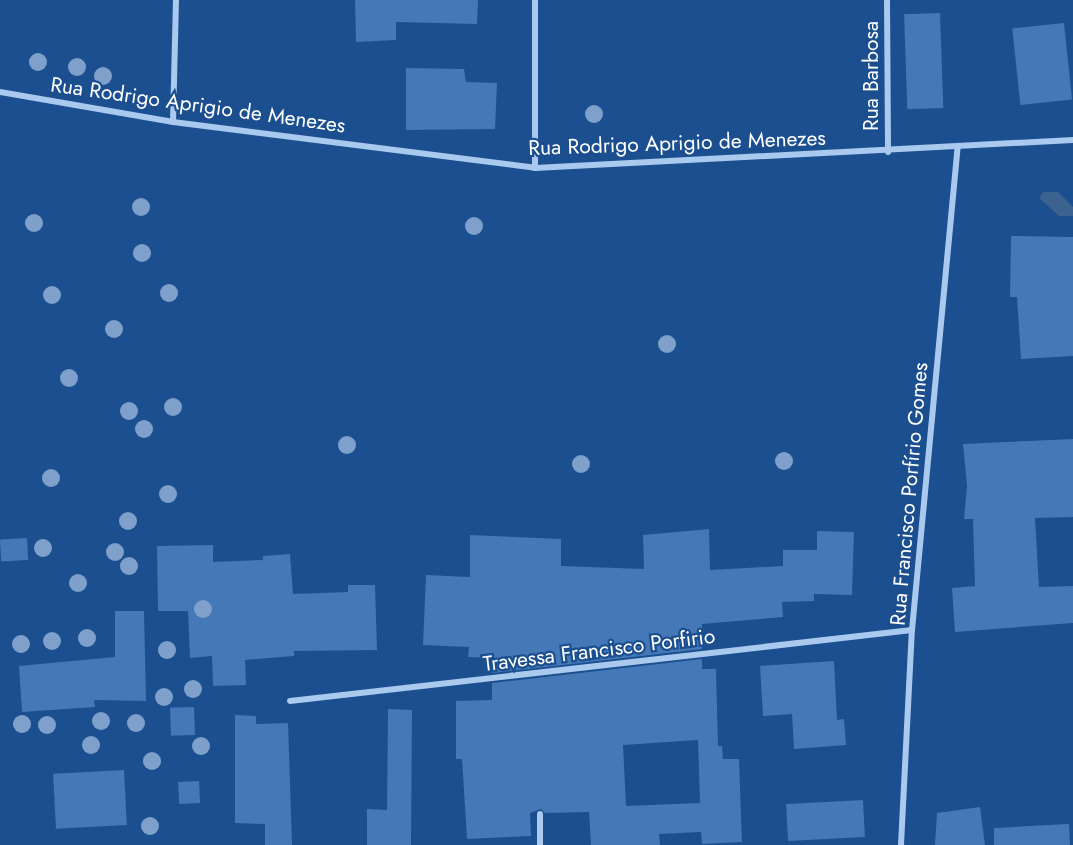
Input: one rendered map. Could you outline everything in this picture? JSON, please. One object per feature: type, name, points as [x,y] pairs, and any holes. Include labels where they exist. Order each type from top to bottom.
[{"type":"street","points":[[173,122],[176,0]]},
{"type":"street","points":[[535,0],[535,168]]},
{"type":"street","name":"Rua Barbosa","points":[[887,0],[888,152]]},
{"type":"street","name":"Rua Rodrigo Aprigio de Menezes","points":[[0,92],[173,122],[535,168],[888,152],[1073,140]]},
{"type":"street","name":"Rua Francisco Porfírio Gomes","points":[[901,845],[912,630],[958,147]]},
{"type":"street","name":"Travessa Francisco Porfirio","points":[[290,701],[912,630]]},
{"type":"street","points":[[540,814],[540,845]]},
{"type":"water","points":[[1043,192],[1058,192],[1073,207],[1073,216],[1059,216],[1039,198]]},
{"type":"building","points":[[355,0],[478,0],[477,24],[396,22],[396,40],[356,42]]},
{"type":"building","points":[[940,13],[943,108],[907,109],[904,14]]},
{"type":"building","points":[[1064,23],[1072,100],[1020,105],[1012,28]]},
{"type":"building","points":[[406,68],[464,69],[466,82],[497,83],[495,129],[406,130]]},
{"type":"building","points":[[1011,236],[1073,237],[1073,356],[1021,359],[1017,297],[1010,297]]},
{"type":"building","points":[[1073,439],[1073,517],[1035,518],[1039,587],[1073,586],[1073,623],[955,632],[952,588],[975,586],[973,519],[964,519],[967,486],[963,444]]},
{"type":"building","points":[[709,529],[710,570],[783,566],[783,550],[817,550],[817,531],[854,532],[852,595],[814,594],[814,601],[782,602],[783,617],[702,624],[702,649],[492,673],[492,658],[468,657],[469,647],[423,645],[426,575],[470,577],[470,535],[561,539],[561,566],[644,569],[643,535]]},
{"type":"building","points":[[27,538],[28,560],[1,561],[0,539]]},
{"type":"building","points":[[213,545],[213,562],[263,560],[263,556],[290,554],[293,594],[348,592],[348,585],[375,585],[377,650],[294,651],[294,656],[245,660],[246,685],[213,686],[212,656],[190,658],[188,611],[158,611],[157,546]]},
{"type":"building","points":[[115,611],[144,611],[146,701],[94,700],[95,707],[22,712],[19,666],[115,657]]},
{"type":"building","points":[[702,659],[702,669],[716,669],[718,746],[722,746],[723,759],[739,759],[742,842],[702,844],[701,832],[659,834],[660,845],[591,845],[589,812],[545,813],[541,809],[530,813],[531,836],[467,839],[462,759],[456,759],[456,701],[492,700],[492,683]],"holes":[[[698,740],[700,803],[626,806],[623,745]]]},
{"type":"building","points":[[834,661],[837,720],[844,719],[846,745],[794,749],[792,714],[763,716],[760,666]]},
{"type":"building","points":[[194,707],[195,735],[171,736],[170,708]]},
{"type":"building","points":[[388,709],[412,710],[411,845],[367,845],[367,809],[387,810]]},
{"type":"building","points":[[235,715],[256,716],[256,724],[288,723],[292,845],[265,845],[265,824],[235,823]]},
{"type":"building","points":[[124,770],[127,825],[56,829],[53,774]]},
{"type":"building","points":[[199,781],[200,803],[179,804],[178,782]]},
{"type":"building","points":[[863,800],[865,837],[788,841],[786,804]]},
{"type":"building","points":[[980,807],[985,845],[935,845],[937,813]]},
{"type":"building","points":[[1069,824],[1070,845],[994,845],[994,828]]}]
